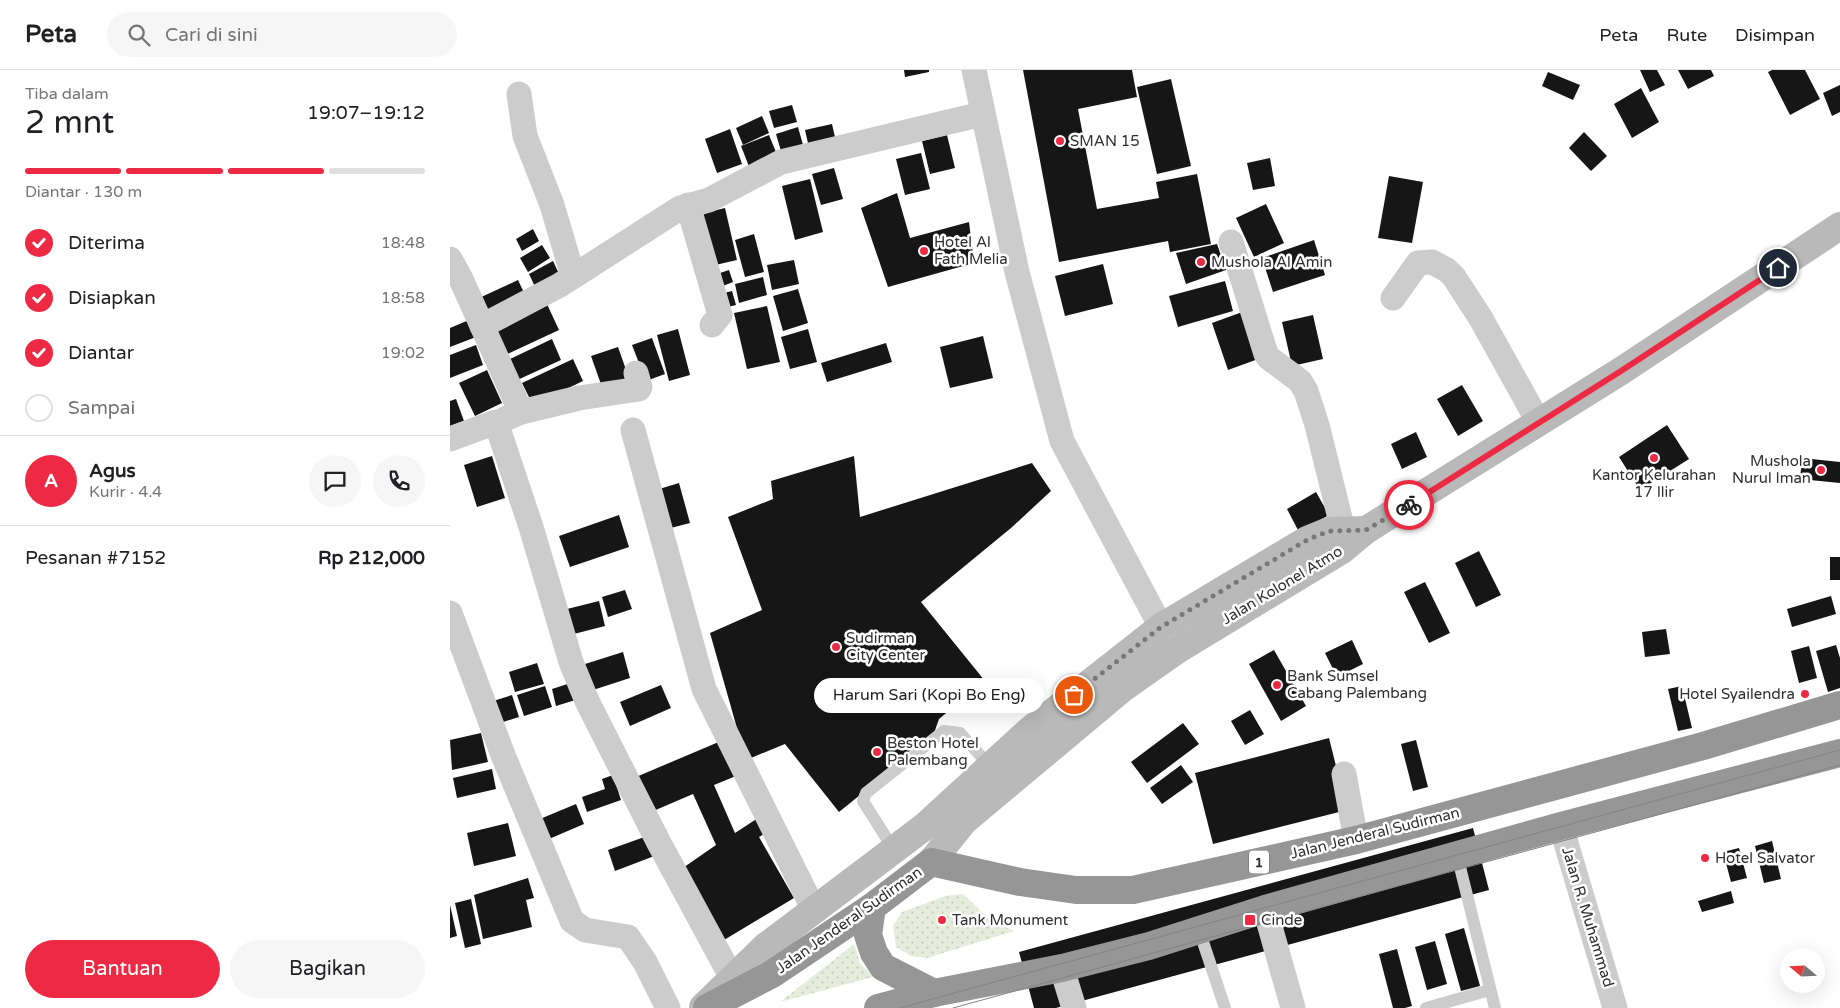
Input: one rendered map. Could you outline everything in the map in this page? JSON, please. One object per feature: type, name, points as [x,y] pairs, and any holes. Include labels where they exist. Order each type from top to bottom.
[{"type":"highway","name":"Jalan Jenderal Sudirman","points":[[707,1008],[772,974],[872,907],[931,862],[1020,882],[1076,890],[1132,890],[1356,840],[1694,748],[1840,705]]},
{"type":"highway","points":[[878,1008],[934,993],[1062,968],[1150,946],[1265,909],[1457,855],[1840,752]]},
{"type":"highway","points":[[872,907],[868,935],[874,953],[883,967],[934,993]]},
{"type":"main road","name":"Jalan Kolonel Atmo","points":[[931,862],[964,822],[1123,688],[1177,650],[1352,535],[1621,371],[1840,226]]},
{"type":"main road","points":[[702,1008],[764,947],[924,827],[1030,730],[1161,627],[1307,540],[1329,531],[1352,535]]},
{"type":"street","points":[[974,70],[982,114],[1018,272],[1062,441],[1161,627]]},
{"type":"street","points":[[519,94],[525,136],[552,205],[573,276]]},
{"type":"street","points":[[482,326],[560,285],[680,208],[709,200],[781,162],[982,114]]},
{"type":"street","points":[[688,205],[720,315],[712,325]]},
{"type":"street","points":[[1231,242],[1266,354],[1300,381],[1306,391],[1352,535]]},
{"type":"street","points":[[450,259],[460,277],[520,412]]},
{"type":"street","points":[[1393,298],[1418,263],[1432,262],[1448,270],[1480,317],[1539,422]]},
{"type":"street","points":[[450,439],[520,412],[579,398],[629,382],[631,425],[704,689],[814,910]]},
{"type":"street","points":[[496,422],[531,527],[571,662],[587,701],[659,843],[732,978]]},
{"type":"street","points":[[450,612],[503,755],[572,920],[585,930],[628,936],[645,962],[668,1008]]},
{"type":"street","points":[[1344,774],[1356,840]]},
{"type":"street","name":"Jalan R. Muhammad","points":[[1561,826],[1615,1008]]},
{"type":"street","points":[[1265,909],[1293,1008]]},
{"type":"street","points":[[1066,982],[1074,1008]]},
{"type":"lane","points":[[894,850],[863,801],[866,793],[944,731],[960,733],[990,766]]},
{"type":"lane","points":[[1457,855],[1495,1008]]},
{"type":"lane","points":[[1199,930],[1225,1008]]},
{"type":"lane","points":[[1426,1008],[1490,990]]},
{"type":"green space","points":[[963,894],[989,919],[1014,931],[927,958],[911,956],[896,947],[893,926],[902,912],[945,896]]},
{"type":"green space","points":[[854,944],[860,963],[873,977],[780,1002]]},
{"type":"building","points":[[904,70],[929,70],[929,72],[905,77]]},
{"type":"building","name":"SMAN 15","points":[[1023,70],[1132,70],[1137,97],[1078,109],[1097,209],[1159,198],[1156,182],[1197,174],[1211,244],[1170,252],[1168,241],[1059,262]]},
{"type":"building","points":[[1640,70],[1657,70],[1665,85],[1650,92]]},
{"type":"building","points":[[1678,70],[1711,70],[1714,76],[1688,89]]},
{"type":"building","points":[[1772,70],[1805,70],[1820,99],[1790,115],[1768,72]]},
{"type":"building","points":[[1548,72],[1580,85],[1573,100],[1542,86]]},
{"type":"building","name":"SMAN 15","points":[[1171,79],[1191,166],[1157,174],[1137,87]]},
{"type":"building","points":[[1840,85],[1840,112],[1832,116],[1823,93]]},
{"type":"building","points":[[1641,88],[1659,122],[1632,138],[1614,104]]},
{"type":"building","points":[[792,105],[797,122],[774,128],[769,111]]},
{"type":"building","points":[[762,116],[769,133],[743,145],[736,128]]},
{"type":"building","points":[[832,124],[837,146],[810,152],[805,130]]},
{"type":"building","points":[[798,127],[805,152],[783,158],[776,134]]},
{"type":"building","points":[[730,129],[742,164],[717,173],[705,139]]},
{"type":"building","points":[[1584,132],[1607,156],[1591,171],[1569,148]]},
{"type":"building","points":[[769,135],[778,157],[750,169],[741,146]]},
{"type":"building","points":[[947,135],[955,168],[930,174],[922,141]]},
{"type":"building","points":[[921,153],[930,189],[905,195],[896,159]]},
{"type":"building","points":[[1270,158],[1275,186],[1253,190],[1247,163]]},
{"type":"building","points":[[834,168],[843,199],[821,205],[812,174]]},
{"type":"building","points":[[1389,176],[1423,182],[1412,243],[1378,238]]},
{"type":"building","points":[[810,179],[823,232],[795,240],[782,186]]},
{"type":"building","name":"Hotel Al Fath Melia","points":[[897,193],[910,238],[969,222],[974,263],[888,287],[861,208]]},
{"type":"building","points":[[1266,204],[1284,243],[1254,257],[1236,218]]},
{"type":"building","points":[[725,208],[737,260],[711,266],[700,214]]},
{"type":"building","points":[[533,229],[539,241],[522,251],[516,239]]},
{"type":"building","points":[[754,234],[764,272],[745,277],[735,240]]},
{"type":"building","points":[[1314,240],[1325,275],[1273,292],[1262,258]]},
{"type":"building","name":"Mushola Al Amin","points":[[1217,244],[1226,270],[1186,284],[1176,253]]},
{"type":"building","points":[[542,245],[550,258],[528,272],[520,258]]},
{"type":"building","points":[[794,260],[799,284],[772,290],[767,265]]},
{"type":"building","points":[[553,261],[561,278],[537,291],[529,274]]},
{"type":"building","points":[[1103,264],[1113,304],[1065,316],[1055,276]]},
{"type":"building","points":[[729,270],[733,282],[715,289],[711,276]]},
{"type":"building","points":[[763,277],[767,295],[739,303],[735,284]]},
{"type":"building","points":[[518,280],[528,301],[486,321],[477,299]]},
{"type":"building","points":[[1225,281],[1233,311],[1178,327],[1169,296]]},
{"type":"building","points":[[798,289],[808,323],[783,331],[773,296]]},
{"type":"building","points":[[732,291],[736,305],[720,309],[716,295]]},
{"type":"building","points":[[546,302],[559,330],[503,356],[490,329]]},
{"type":"building","points":[[767,306],[780,362],[747,369],[734,313]]},
{"type":"building","points":[[1245,311],[1261,358],[1228,370],[1212,323]]},
{"type":"building","points":[[1313,315],[1323,359],[1292,366],[1282,322]]},
{"type":"building","points":[[469,320],[476,337],[450,347],[450,328]]},
{"type":"building","points":[[678,329],[690,375],[669,381],[657,335]]},
{"type":"building","points":[[808,329],[817,362],[790,369],[781,337]]},
{"type":"building","points":[[983,336],[993,378],[950,388],[940,347]]},
{"type":"building","points":[[652,338],[665,374],[646,381],[632,345]]},
{"type":"building","points":[[552,339],[561,360],[513,382],[504,362]]},
{"type":"building","points":[[886,343],[892,362],[827,382],[821,363]]},
{"type":"building","points":[[476,345],[483,365],[450,378],[450,355]]},
{"type":"building","points":[[618,347],[630,381],[603,390],[591,356]]},
{"type":"building","points":[[573,359],[583,381],[533,405],[522,383]]},
{"type":"building","points":[[487,370],[502,403],[475,416],[459,383]]},
{"type":"building","points":[[1462,385],[1483,421],[1458,436],[1437,399]]},
{"type":"building","points":[[456,399],[464,421],[450,426],[450,401]]},
{"type":"building","name":"Kantor Kelurahan 17 Ilir","points":[[1667,425],[1689,459],[1640,490],[1619,457]]},
{"type":"building","points":[[1416,432],[1427,457],[1402,469],[1391,444]]},
{"type":"building","points":[[492,456],[505,498],[477,507],[464,465]]},
{"type":"building","name":"Sudirman City Center","points":[[854,456],[860,517],[1032,463],[1051,491],[1011,528],[921,602],[985,681],[939,719],[933,736],[839,812],[785,744],[746,760],[710,633],[762,610],[728,517],[773,499],[771,481]]},
{"type":"building","name":"Mushola Nurul Iman","points":[[1802,458],[1840,462],[1840,483],[1800,479]]},
{"type":"building","points":[[679,483],[690,523],[667,529],[656,490]]},
{"type":"building","points":[[1316,492],[1329,515],[1299,532],[1287,509]]},
{"type":"building","points":[[619,515],[629,547],[570,567],[559,536]]},
{"type":"building","points":[[1479,551],[1501,595],[1476,607],[1455,563]]},
{"type":"building","points":[[1830,557],[1840,557],[1840,580],[1830,580]]},
{"type":"building","points":[[1425,582],[1450,633],[1429,643],[1404,592]]},
{"type":"building","points":[[625,590],[632,609],[608,617],[602,597]]},
{"type":"building","points":[[1831,596],[1836,614],[1792,627],[1787,609]]},
{"type":"building","points":[[599,601],[605,626],[566,636],[559,611]]},
{"type":"building","points":[[1666,629],[1670,654],[1645,657],[1642,632]]},
{"type":"building","points":[[1352,640],[1363,664],[1337,677],[1325,653]]},
{"type":"building","points":[[1836,645],[1840,658],[1840,688],[1828,692],[1816,651]]},
{"type":"building","points":[[1809,646],[1817,678],[1799,683],[1791,651]]},
{"type":"building","name":"Bank Sumsel Cabang Palembang","points":[[1274,650],[1306,706],[1281,721],[1249,664]]},
{"type":"building","points":[[623,652],[630,678],[593,690],[585,664]]},
{"type":"building","points":[[537,663],[544,684],[515,692],[509,672]]},
{"type":"building","points":[[577,681],[582,698],[556,706],[552,689]]},
{"type":"building","points":[[661,685],[671,708],[630,726],[620,702]]},
{"type":"building","points":[[545,686],[552,707],[524,716],[517,695]]},
{"type":"building","points":[[1682,686],[1692,728],[1678,731],[1668,689]]},
{"type":"building","points":[[512,695],[519,717],[497,724],[490,702]]},
{"type":"building","points":[[1250,710],[1264,734],[1245,745],[1231,721]]},
{"type":"building","points":[[1183,723],[1199,744],[1147,783],[1131,762]]},
{"type":"building","points":[[481,733],[488,762],[452,770],[450,740]]},
{"type":"building","points":[[1329,738],[1347,810],[1213,844],[1195,773]]},
{"type":"building","points":[[1416,740],[1428,787],[1413,791],[1401,744]]},
{"type":"building","points":[[721,741],[736,776],[714,785],[735,833],[758,818],[767,832],[759,837],[794,898],[719,943],[677,872],[716,845],[693,794],[651,812],[636,777]]},
{"type":"building","points":[[1181,765],[1193,782],[1162,804],[1150,788]]},
{"type":"building","points":[[492,769],[496,789],[457,798],[453,778]]},
{"type":"building","points":[[613,775],[621,800],[587,812],[582,797],[605,789],[602,779]]},
{"type":"building","points":[[576,804],[584,824],[549,839],[540,819]]},
{"type":"building","points":[[508,823],[516,856],[474,866],[467,833]]},
{"type":"building","points":[[1473,828],[1489,890],[1056,1008],[1034,1008],[1019,952]]},
{"type":"building","points":[[650,835],[657,855],[615,871],[608,850]]},
{"type":"building","points":[[1772,841],[1781,879],[1764,883],[1755,846]]},
{"type":"building","points":[[1739,848],[1747,878],[1731,882],[1723,852]]},
{"type":"building","points":[[528,878],[534,898],[526,900],[532,927],[483,939],[474,895]]},
{"type":"building","points":[[1731,891],[1734,903],[1702,912],[1698,901]]},
{"type":"building","points":[[471,899],[481,944],[465,948],[455,903]]},
{"type":"building","points":[[450,905],[457,936],[450,938]]},
{"type":"building","points":[[1464,928],[1480,986],[1461,991],[1445,934]]},
{"type":"building","points":[[1435,941],[1447,984],[1427,990],[1415,947]]},
{"type":"building","points":[[1397,949],[1412,1006],[1405,1008],[1393,1008],[1379,954]]},
{"type":"tram line","points":[[900,1008],[1840,750]]},
{"type":"tram line","points":[[953,1008],[1840,765]]},
{"type":"way so far","points":[[1074,695],[1161,627],[1307,540],[1329,531],[1366,530],[1409,505]]},
{"type":"place","name":"SMAN 15","points":[[1060,141]]},
{"type":"place","name":"Hotel Al Fath Melia","points":[[924,251]]},
{"type":"place","name":"Mushola Al Amin","points":[[1201,262]]},
{"type":"place","name":"Kantor Kelurahan 17 Ilir","points":[[1654,458]]},
{"type":"place","name":"Mushola Nurul Iman","points":[[1821,470]]},
{"type":"place","name":"Sudirman City Center","points":[[836,647]]},
{"type":"place","name":"Bank Sumsel Cabang Palembang","points":[[1277,685]]},
{"type":"place","name":"Hotel Syailendra","points":[[1805,694]]},
{"type":"place","name":"Harum Sari (Kopi Bo Eng)","points":[[1074,695]]},
{"type":"place","name":"Beston Hotel Palembang","points":[[877,752]]},
{"type":"place","name":"Hotel Salvator","points":[[1705,858]]},
{"type":"place","name":"Tank Monument","points":[[942,920]]},
{"type":"place","name":"Cinde","points":[[1250,920]]},
{"type":"route","points":[[1409,505],[1621,371],[1778,268]]}]
